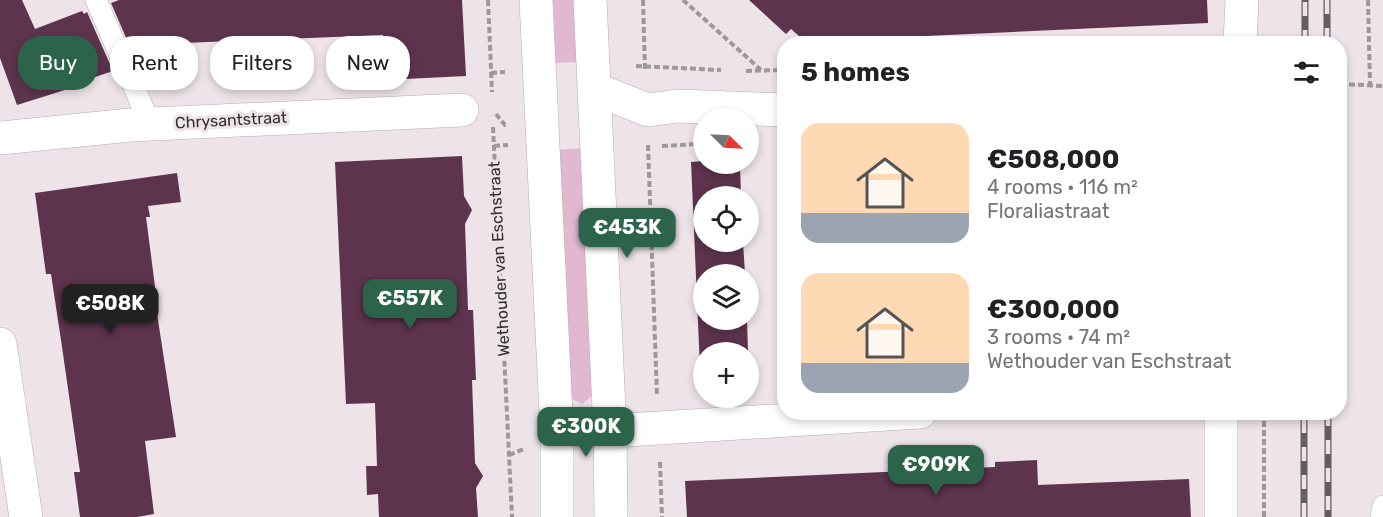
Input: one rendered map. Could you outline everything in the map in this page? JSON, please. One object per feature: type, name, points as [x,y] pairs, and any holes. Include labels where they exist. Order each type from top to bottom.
[{"type":"street","points":[[536,0],[558,435],[557,517]]},
{"type":"street","points":[[590,0],[611,517]]},
{"type":"street","points":[[1240,36],[1242,0]]},
{"type":"street","points":[[594,93],[605,93],[648,110],[678,106],[777,110]]},
{"type":"street","name":"Chrysantstraat","points":[[0,138],[150,124],[482,106]]},
{"type":"street","points":[[0,344],[26,517]]},
{"type":"street","points":[[558,435],[780,420]]},
{"type":"street","points":[[1221,420],[1221,517]]},
{"type":"lane","points":[[96,0],[150,124]]},
{"type":"lane","points":[[1381,517],[1383,506]]},
{"type":"path","name":"Wethouder van Eschstraat","points":[[488,0],[482,106],[512,517]]},
{"type":"path","points":[[643,0],[662,517]]},
{"type":"path","points":[[683,0],[761,71]]},
{"type":"path","points":[[1368,0],[1370,84]]},
{"type":"path","points":[[645,66],[732,71]]},
{"type":"path","points":[[742,71],[777,70]]},
{"type":"path","points":[[1347,84],[1383,86]]},
{"type":"path","points":[[648,146],[693,144]]},
{"type":"path","points":[[1263,420],[1264,517]]},
{"type":"shaded area","points":[[551,0],[582,0],[582,62],[551,63]]},
{"type":"shaded area","points":[[587,148],[597,392],[582,404],[568,397],[554,150]]},
{"type":"building","points":[[0,0],[22,0],[35,29],[82,11],[84,14],[87,12],[98,36],[18,36],[18,90],[65,90],[17,105],[0,58]]},
{"type":"building","points":[[119,0],[462,0],[466,76],[410,79],[410,36],[210,36],[210,42],[198,42],[198,36],[125,36],[111,3]]},
{"type":"building","points":[[749,0],[1207,0],[1208,23],[926,36],[799,36],[791,29],[786,34]]},
{"type":"building","points":[[98,37],[110,64],[110,72],[98,76]]},
{"type":"building","points":[[462,156],[464,196],[472,210],[465,224],[468,310],[473,310],[476,380],[472,380],[475,463],[483,476],[476,488],[478,517],[379,517],[378,494],[367,495],[366,466],[377,466],[375,403],[346,404],[335,162]]},
{"type":"building","points":[[691,162],[693,162],[693,174],[740,174],[741,186],[693,186],[693,208]]},
{"type":"building","points":[[177,173],[181,202],[148,206],[150,217],[146,217],[156,294],[154,294],[176,437],[145,441],[154,514],[137,517],[80,517],[74,472],[80,472],[51,274],[46,274],[35,193]]},
{"type":"building","points":[[695,252],[744,252],[744,264],[695,264]]},
{"type":"building","points":[[698,330],[747,330],[748,342],[699,342]]},
{"type":"building","points":[[1037,460],[1038,485],[1189,479],[1191,517],[687,517],[685,481],[995,467],[995,462]]},
{"type":"railway","points":[[1305,0],[1305,36]]},
{"type":"railway","points":[[1327,0],[1327,36]]},
{"type":"railway","points":[[1304,420],[1304,517]]},
{"type":"railway","points":[[1328,420],[1328,517]]}]
